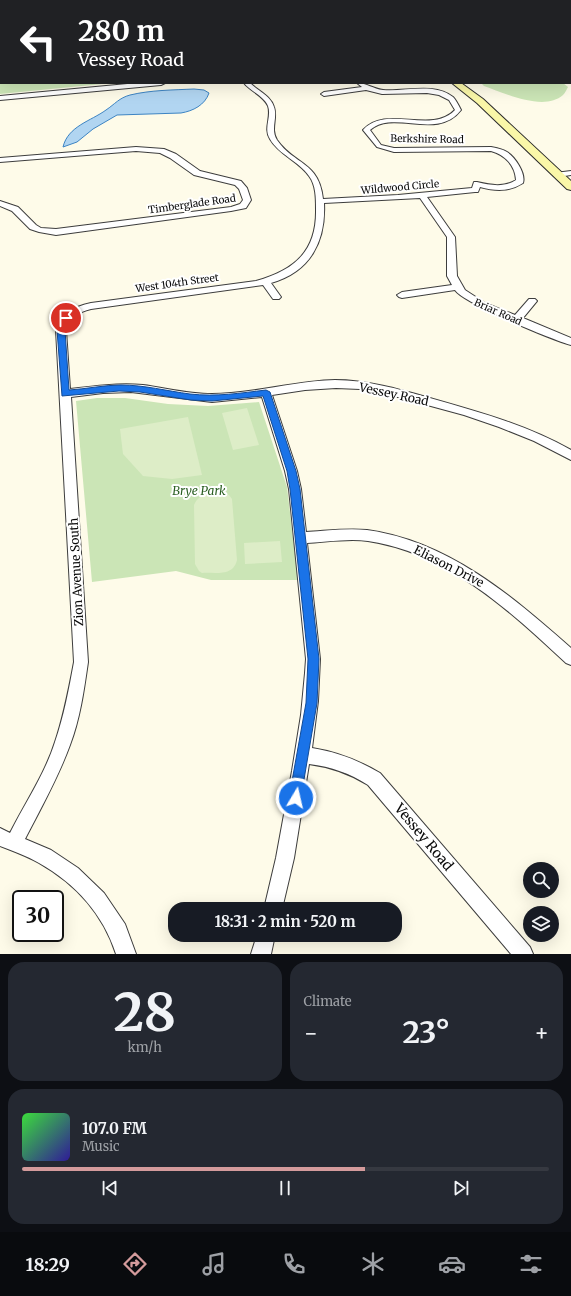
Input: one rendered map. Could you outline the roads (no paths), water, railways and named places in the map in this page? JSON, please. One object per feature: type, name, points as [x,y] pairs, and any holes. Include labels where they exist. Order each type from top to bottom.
[{"type":"main road","points":[[457,84],[480,101],[571,187]]},
{"type":"main road","points":[[467,84],[480,101]]},
{"type":"street","points":[[0,98],[150,84]]},
{"type":"street","name":"West 104th Street","points":[[92,306],[266,282],[294,269],[312,252],[321,219],[317,184],[314,177],[301,163],[276,143],[271,137],[270,131],[272,112],[268,101],[248,84]]},
{"type":"street","name":"Berkshire Road","points":[[362,84],[368,88],[382,91],[433,92],[446,95],[452,100],[458,110],[453,117],[425,123],[384,122],[370,125],[366,130],[379,146],[388,149],[491,149],[498,151],[508,156],[520,177],[520,181],[511,186],[490,188],[477,184]]},
{"type":"street","points":[[324,94],[368,88]]},
{"type":"street","name":"Timberglade Road","points":[[0,160],[136,149],[153,149],[167,153],[197,173],[238,183],[243,188],[247,200],[246,203],[237,208],[56,232],[33,228],[15,209],[0,203]]},
{"type":"street","points":[[558,175],[571,173]]},
{"type":"street","name":"Wildwood Circle","points":[[320,201],[370,201],[422,196],[475,190],[477,184]]},
{"type":"street","points":[[402,295],[457,287],[452,276],[451,237],[422,196]]},
{"type":"street","points":[[266,282],[276,297]]},
{"type":"street","name":"Briar Road","points":[[457,287],[470,299],[516,320],[571,342]]},
{"type":"street","points":[[516,320],[532,302]]},
{"type":"street","name":"Zion Avenue South","points":[[7,840],[51,772],[63,744],[74,701],[81,662],[61,330],[62,324],[66,318],[73,312],[92,306]]},
{"type":"street","name":"Vessey Road","points":[[65,394],[119,388],[140,389],[191,397],[212,398],[232,397],[322,384],[344,384],[379,388],[465,411],[503,424],[570,454]]},
{"type":"street","points":[[266,392],[291,471],[295,489],[314,659],[312,703],[291,827],[275,902]]},
{"type":"street","name":"Eliason Drive","points":[[301,538],[367,536],[391,540],[416,548],[465,572],[489,586],[571,658]]},
{"type":"street","name":"Vessey Road","points":[[303,755],[336,760],[356,767],[374,779],[523,954]]},
{"type":"street","points":[[7,840],[45,856],[72,874],[98,899],[118,931],[126,954]]},
{"type":"street","points":[[261,954],[264,942]]},
{"type":"water","points":[[204,90],[209,93],[202,104],[190,111],[181,113],[117,115],[93,129],[77,142],[63,147],[70,134],[75,129],[126,96],[154,91]]},
{"type":"park label","name":"Brye Park","points":[[199,490]]}]
